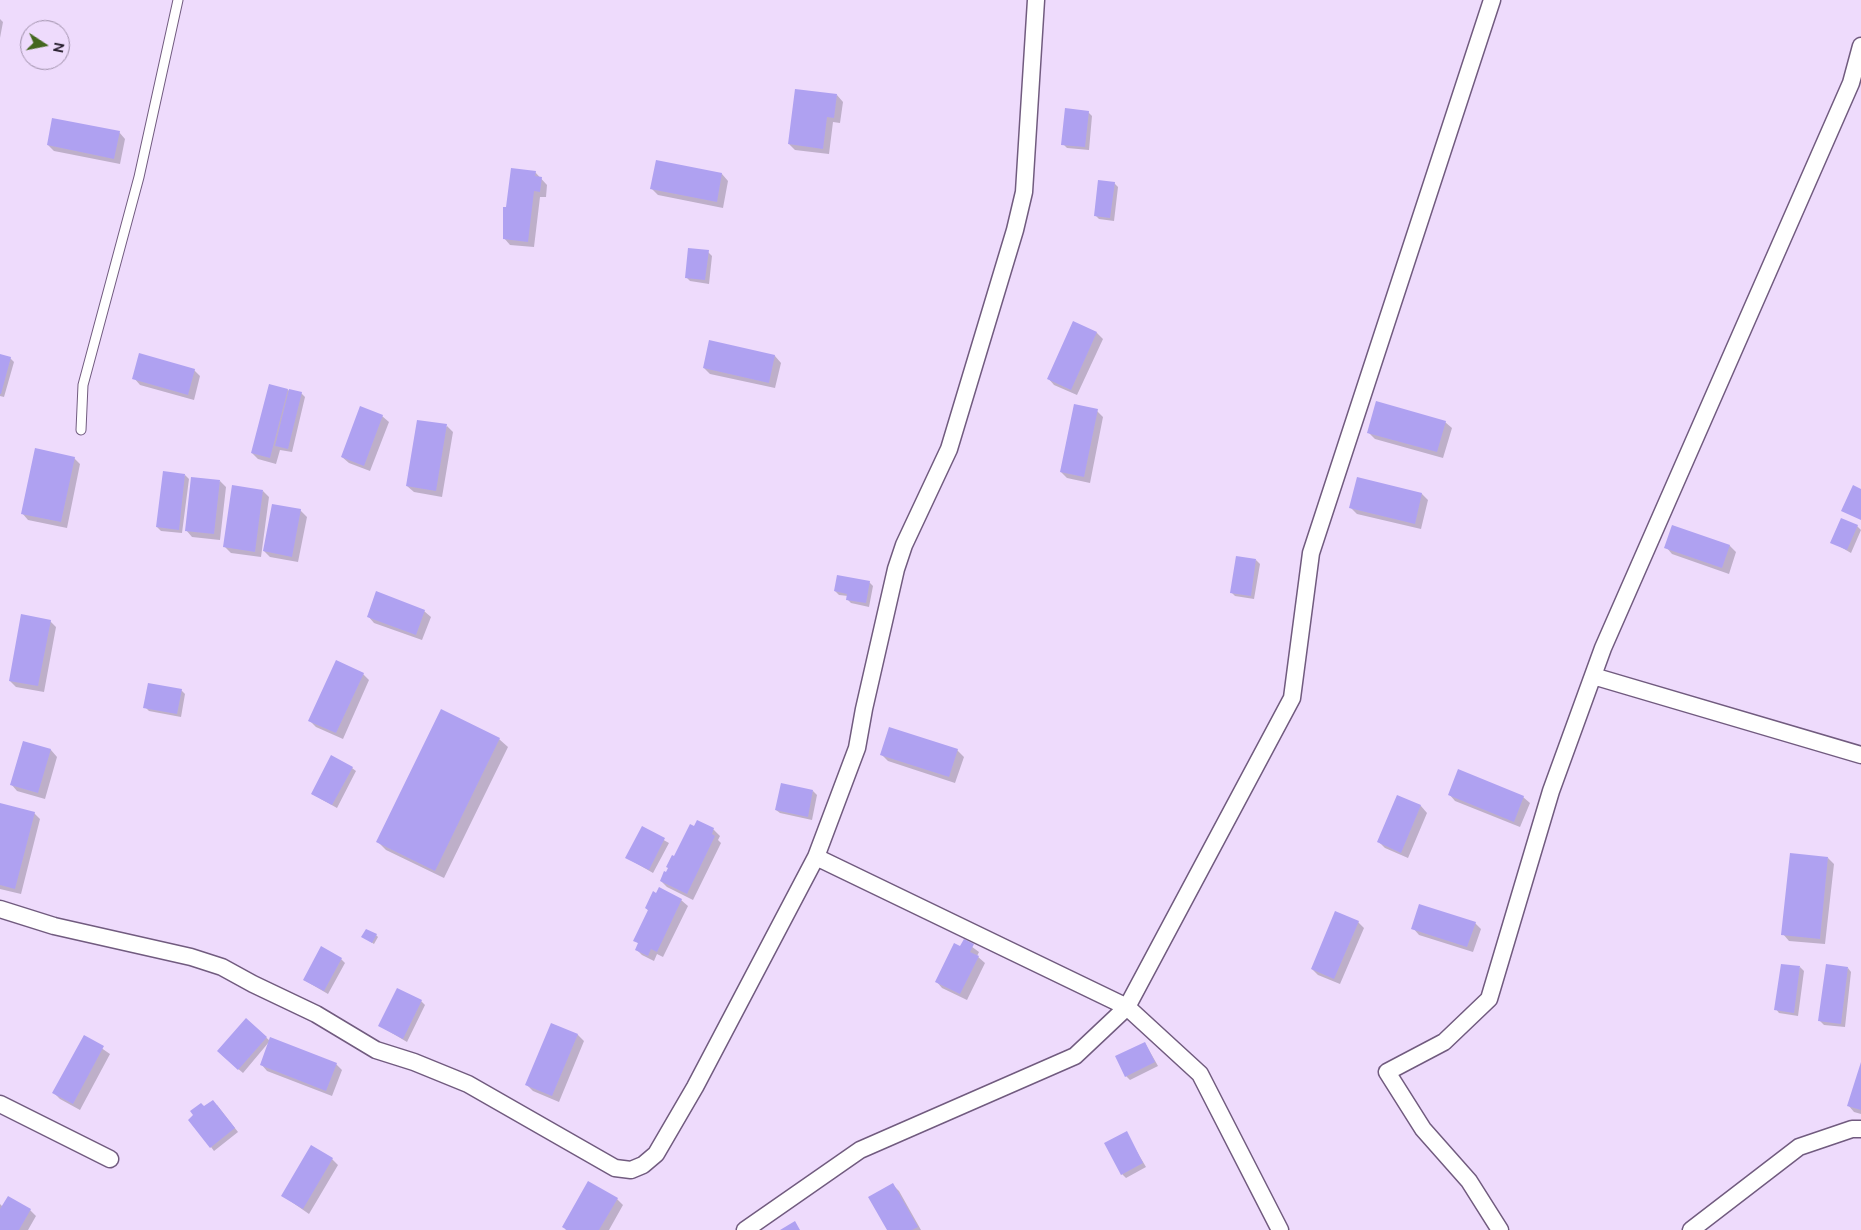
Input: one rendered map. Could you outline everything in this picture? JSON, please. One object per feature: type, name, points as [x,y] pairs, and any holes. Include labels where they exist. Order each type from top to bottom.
[{"type":"street","points":[[0,909],[54,926],[145,946],[222,967],[316,1014],[376,1050],[414,1062],[468,1084],[616,1168],[631,1170],[643,1165],[656,1154],[695,1087],[816,857],[858,748],[864,709],[896,569],[904,545],[949,449],[1015,230],[1024,192],[1036,0]]},
{"type":"street","points":[[745,1230],[860,1150],[1075,1056],[1128,1007],[1292,698],[1311,553],[1492,0]]},
{"type":"street","points":[[1500,1230],[1469,1180],[1423,1129],[1387,1072],[1444,1042],[1488,1000],[1551,791],[1607,639],[1851,83],[1861,46]]},
{"type":"street","points":[[1593,676],[1861,755]]},
{"type":"street","points":[[816,857],[1128,1007],[1200,1074],[1280,1230]]},
{"type":"street","points":[[0,1104],[110,1159]]},
{"type":"street","points":[[1691,1230],[1800,1147],[1852,1129],[1861,1129]]},
{"type":"lane","points":[[81,430],[83,385],[139,177],[178,0]]},
{"type":"building","points":[[795,89],[837,94],[834,118],[827,117],[823,149],[788,144]]},
{"type":"building","points":[[1065,108],[1089,111],[1085,147],[1061,145]]},
{"type":"building","points":[[52,118],[120,131],[114,159],[47,145]]},
{"type":"building","points":[[656,160],[722,173],[717,202],[650,189]]},
{"type":"building","points":[[511,168],[536,171],[535,176],[542,177],[540,192],[534,191],[528,242],[503,239],[503,207],[506,207]]},
{"type":"building","points":[[1098,180],[1115,182],[1110,218],[1094,216]]},
{"type":"building","points":[[688,248],[709,250],[705,280],[685,278]]},
{"type":"building","points":[[1073,321],[1097,332],[1071,390],[1047,379]]},
{"type":"building","points":[[709,340],[775,355],[769,383],[703,368]]},
{"type":"building","points":[[139,353],[195,369],[188,395],[132,379]]},
{"type":"building","points":[[0,354],[11,357],[1,394],[0,394]]},
{"type":"building","points":[[269,384],[288,389],[270,458],[251,453]]},
{"type":"building","points":[[289,389],[302,392],[288,449],[275,446]]},
{"type":"building","points":[[1376,401],[1446,421],[1437,452],[1367,433]]},
{"type":"building","points":[[1074,404],[1098,409],[1084,477],[1060,472]]},
{"type":"building","points":[[360,406],[383,415],[364,466],[341,457]]},
{"type":"building","points":[[417,420],[447,424],[436,491],[406,486]]},
{"type":"building","points":[[35,448],[75,457],[61,522],[21,514]]},
{"type":"building","points":[[163,471],[185,474],[179,530],[156,527]]},
{"type":"building","points":[[191,477],[220,480],[214,534],[185,531]]},
{"type":"building","points":[[1357,477],[1422,493],[1415,524],[1349,508]]},
{"type":"building","points":[[232,485],[263,490],[255,552],[223,547]]},
{"type":"building","points":[[1853,485],[1861,489],[1861,520],[1841,511]]},
{"type":"building","points":[[272,504],[301,509],[292,557],[263,551]]},
{"type":"building","points":[[1841,518],[1858,525],[1847,550],[1830,543]]},
{"type":"building","points":[[1672,525],[1730,545],[1722,568],[1664,548]]},
{"type":"building","points":[[1236,556],[1256,559],[1251,596],[1230,593]]},
{"type":"building","points":[[837,575],[870,581],[866,603],[846,600],[847,594],[834,591]]},
{"type":"building","points":[[376,591],[425,610],[416,635],[367,617]]},
{"type":"building","points":[[21,614],[51,620],[38,686],[9,681]]},
{"type":"building","points":[[336,660],[364,673],[336,733],[308,721]]},
{"type":"building","points":[[148,683],[182,689],[177,714],[143,708]]},
{"type":"building","points":[[441,709],[500,738],[435,871],[376,842]]},
{"type":"building","points":[[889,727],[958,749],[949,777],[880,755]]},
{"type":"building","points":[[23,741],[51,749],[38,793],[10,785]]},
{"type":"building","points":[[331,755],[353,767],[332,805],[311,794]]},
{"type":"building","points":[[1458,769],[1524,796],[1514,822],[1448,795]]},
{"type":"building","points":[[781,783],[813,790],[808,817],[775,810]]},
{"type":"building","points":[[1397,795],[1421,805],[1401,853],[1377,842]]},
{"type":"building","points":[[0,803],[35,812],[15,889],[0,885]]},
{"type":"building","points":[[697,820],[714,828],[712,834],[715,836],[687,894],[660,881],[690,824],[694,826]]},
{"type":"building","points":[[642,826],[665,838],[649,870],[625,858]]},
{"type":"building","points":[[1790,853],[1828,857],[1820,939],[1781,935]]},
{"type":"building","points":[[659,887],[682,899],[657,952],[651,949],[648,956],[635,950],[638,943],[633,941],[648,910],[645,908],[653,891],[656,893]]},
{"type":"building","points":[[1419,904],[1476,922],[1467,947],[1411,929]]},
{"type":"building","points":[[1335,911],[1359,921],[1334,979],[1311,969]]},
{"type":"building","points":[[366,929],[377,934],[372,943],[361,937]]},
{"type":"building","points":[[964,939],[974,944],[970,952],[979,956],[960,994],[935,982],[954,943],[960,946]]},
{"type":"building","points":[[321,946],[342,958],[324,991],[303,980]]},
{"type":"building","points":[[1781,964],[1800,966],[1794,1013],[1774,1010]]},
{"type":"building","points":[[1826,964],[1848,967],[1841,1024],[1818,1021]]},
{"type":"building","points":[[397,988],[422,1000],[403,1039],[378,1026]]},
{"type":"building","points":[[246,1018],[267,1037],[238,1070],[217,1051]]},
{"type":"building","points":[[551,1023],[578,1034],[552,1096],[525,1085]]},
{"type":"building","points":[[84,1035],[104,1046],[73,1104],[52,1093]]},
{"type":"building","points":[[270,1037],[337,1063],[326,1091],[260,1065]]},
{"type":"building","points":[[1145,1042],[1155,1062],[1125,1077],[1115,1056]]},
{"type":"building","points":[[1861,1062],[1861,1110],[1847,1106]]},
{"type":"building","points":[[213,1100],[235,1128],[210,1148],[188,1120],[193,1115],[190,1111],[201,1103],[204,1106]]},
{"type":"building","points":[[1127,1131],[1143,1163],[1121,1175],[1104,1143]]},
{"type":"building","points":[[311,1145],[333,1158],[303,1209],[281,1196]]},
{"type":"building","points":[[588,1181],[618,1198],[599,1230],[567,1230],[562,1227]]},
{"type":"building","points":[[893,1183],[918,1227],[912,1230],[887,1230],[868,1197]]},
{"type":"building","points":[[8,1196],[31,1209],[19,1230],[0,1230],[0,1209]]},
{"type":"building","points":[[795,1221],[800,1230],[780,1230]]}]
